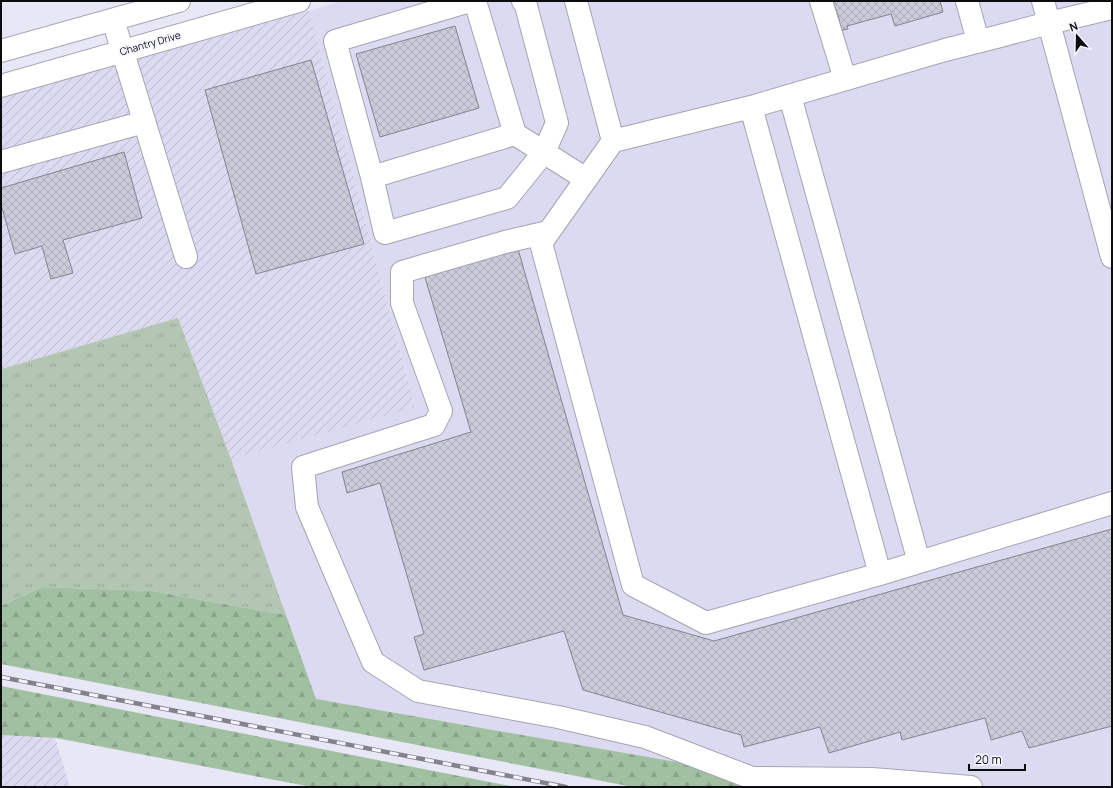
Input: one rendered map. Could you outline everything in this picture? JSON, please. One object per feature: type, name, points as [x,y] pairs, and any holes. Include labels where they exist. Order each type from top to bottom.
[{"type":"street","points":[[1,51],[179,1]]},
{"type":"street","name":"Chantry Drive","points":[[1,86],[299,1]]},
{"type":"street","points":[[470,1],[335,41],[372,177],[385,233],[507,198],[544,152],[556,123],[525,2],[523,1]]},
{"type":"street","points":[[475,1],[515,134],[586,179]]},
{"type":"street","points":[[576,1],[613,141]]},
{"type":"street","points":[[820,1],[845,79]]},
{"type":"street","points":[[967,1],[978,41]]},
{"type":"street","points":[[1043,1],[1112,257]]},
{"type":"street","points":[[1112,8],[978,41],[845,79],[751,108],[613,141],[541,243],[633,585],[706,623],[880,574],[1112,503]]},
{"type":"street","points":[[113,20],[186,257]]},
{"type":"street","points":[[790,96],[919,562]]},
{"type":"street","points":[[751,108],[880,574]]},
{"type":"street","points":[[1,162],[144,122]]},
{"type":"street","points":[[372,177],[515,134]]},
{"type":"street","points":[[548,232],[505,242],[402,272],[402,303],[441,411],[434,425],[303,467],[307,507],[373,662],[418,691],[558,717],[645,737],[752,778],[872,779],[971,787]]},
{"type":"shaded area","points":[[343,1],[1112,1],[1112,787],[848,787],[688,764],[316,699],[231,459],[415,406],[309,11]]},
{"type":"shaded area","points":[[309,11],[415,407],[231,459],[178,318],[1,369],[1,96]]},
{"type":"shaded area","points":[[1,735],[55,738],[70,787],[1,787]]},
{"type":"green space","points":[[178,318],[231,459],[286,615],[152,591],[42,587],[1,606],[1,369]]},
{"type":"green space","points":[[42,587],[152,591],[286,615],[316,699],[688,764],[751,787],[633,787],[1,664],[1,606]]},
{"type":"green space","points":[[1,686],[515,787],[312,787],[56,738],[1,735]]},
{"type":"building","points":[[833,1],[940,1],[943,12],[895,26],[891,14],[847,26],[848,29],[839,31],[837,23],[840,22]]},
{"type":"building","points":[[455,26],[479,108],[380,137],[356,54]]},
{"type":"building","points":[[311,60],[364,244],[256,274],[205,90]]},
{"type":"building","points":[[124,152],[142,218],[63,240],[73,273],[51,279],[42,246],[15,254],[1,204],[1,188]]},
{"type":"building","points":[[518,249],[623,615],[714,641],[1112,529],[1112,726],[1029,748],[1022,731],[991,740],[985,718],[902,740],[900,732],[829,753],[820,727],[744,747],[741,735],[583,690],[564,631],[424,670],[414,637],[424,634],[380,483],[347,493],[342,472],[471,432],[424,274]]},
{"type":"railway","points":[[1,677],[566,787]]}]
